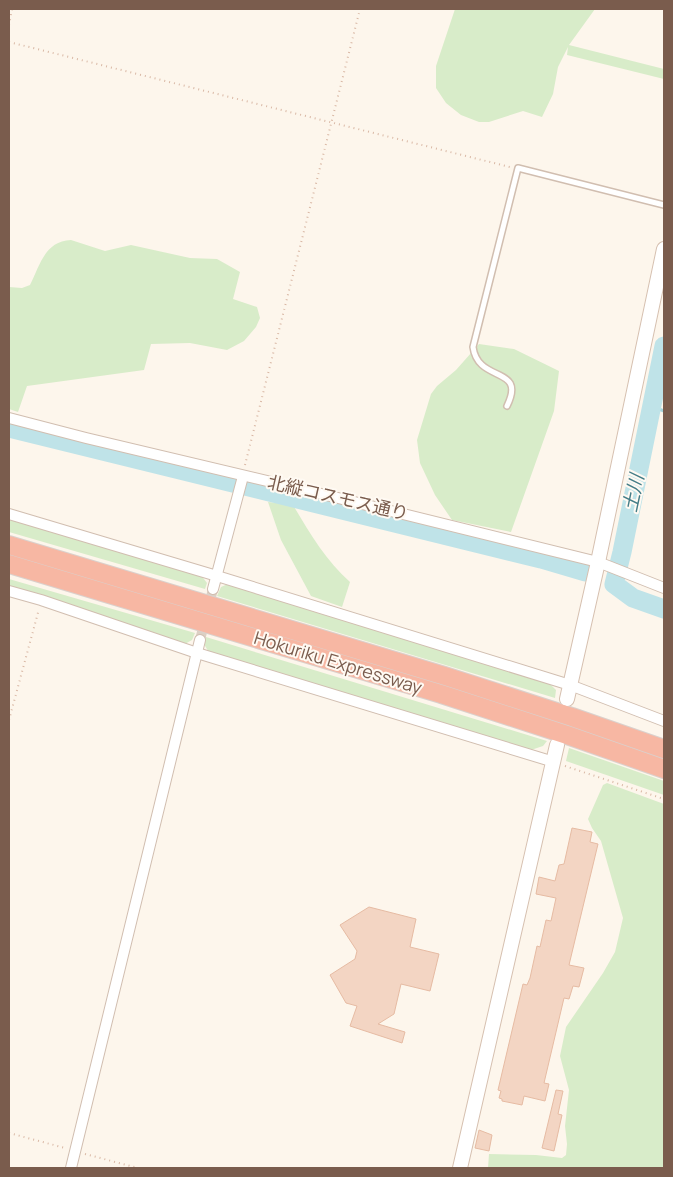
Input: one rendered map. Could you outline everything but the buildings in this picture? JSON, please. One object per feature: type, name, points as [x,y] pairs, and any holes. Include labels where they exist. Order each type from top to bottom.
[{"type":"highway","name":"Hokuriku Expressway","points":[[9,545],[445,676],[572,717],[664,750]]},
{"type":"highway","name":"Hokuriku Expressway","points":[[9,564],[441,694],[664,769]]},
{"type":"street","points":[[568,692],[601,563],[664,249]]},
{"type":"street","name":"北縦コスモス通り","points":[[9,418],[242,481],[330,496],[601,563],[664,588]]},
{"type":"street","points":[[213,589],[242,481]]},
{"type":"street","points":[[9,514],[217,576],[568,692],[664,721]]},
{"type":"street","points":[[9,591],[197,653],[554,762]]},
{"type":"street","points":[[71,1168],[200,640]]},
{"type":"street","points":[[460,1168],[557,745]]},
{"type":"lane","points":[[507,406],[512,396],[510,382],[506,378],[487,370],[480,364],[474,356],[473,347],[518,168],[664,205]]},
{"type":"path","points":[[9,25],[12,9]]},
{"type":"path","points":[[242,481],[360,9]]},
{"type":"path","points":[[9,42],[518,168]]},
{"type":"path","points":[[9,720],[41,600]]},
{"type":"path","points":[[554,762],[664,800]]},
{"type":"green space","points":[[455,9],[595,9],[569,45],[664,69],[664,79],[567,55],[568,47],[558,67],[553,94],[542,117],[523,111],[489,122],[479,122],[461,115],[446,103],[436,88],[436,66]]},
{"type":"green space","points":[[71,240],[105,251],[131,245],[190,258],[217,259],[240,272],[233,299],[257,307],[260,318],[256,327],[244,341],[227,350],[190,343],[151,344],[144,370],[27,386],[18,412],[9,409],[9,287],[22,288],[30,285],[44,255],[49,249],[62,241]]},
{"type":"green space","points":[[479,344],[514,349],[559,371],[554,411],[511,532],[452,520],[435,495],[420,463],[417,440],[431,394]]},
{"type":"green space","points":[[268,502],[293,505],[326,556],[350,582],[342,607],[311,596],[281,540]]},
{"type":"green space","points":[[9,519],[200,574],[207,583],[205,589],[9,532]]},
{"type":"green space","points":[[9,579],[195,633],[192,640],[183,645],[9,594]]},
{"type":"green space","points":[[230,583],[547,681],[556,690],[555,698],[217,596],[221,587]]},
{"type":"green space","points":[[206,637],[547,741],[543,746],[531,750],[208,651],[204,644]]},
{"type":"green space","points":[[569,748],[664,781],[664,795],[566,761]]},
{"type":"green space","points":[[607,783],[664,804],[664,1168],[488,1168],[489,1154],[536,1155],[562,1158],[566,1155],[565,1126],[569,1090],[560,1056],[566,1027],[615,952],[623,918],[601,841],[588,819],[603,785]]},
{"type":"waterway","name":"土川","points":[[664,346],[614,584],[633,598],[664,609]]},
{"type":"waterway","points":[[651,406],[664,411]]},
{"type":"waterway","points":[[9,428],[541,559],[585,572]]},
{"type":"tunnel","points":[[200,640],[213,589]]}]
